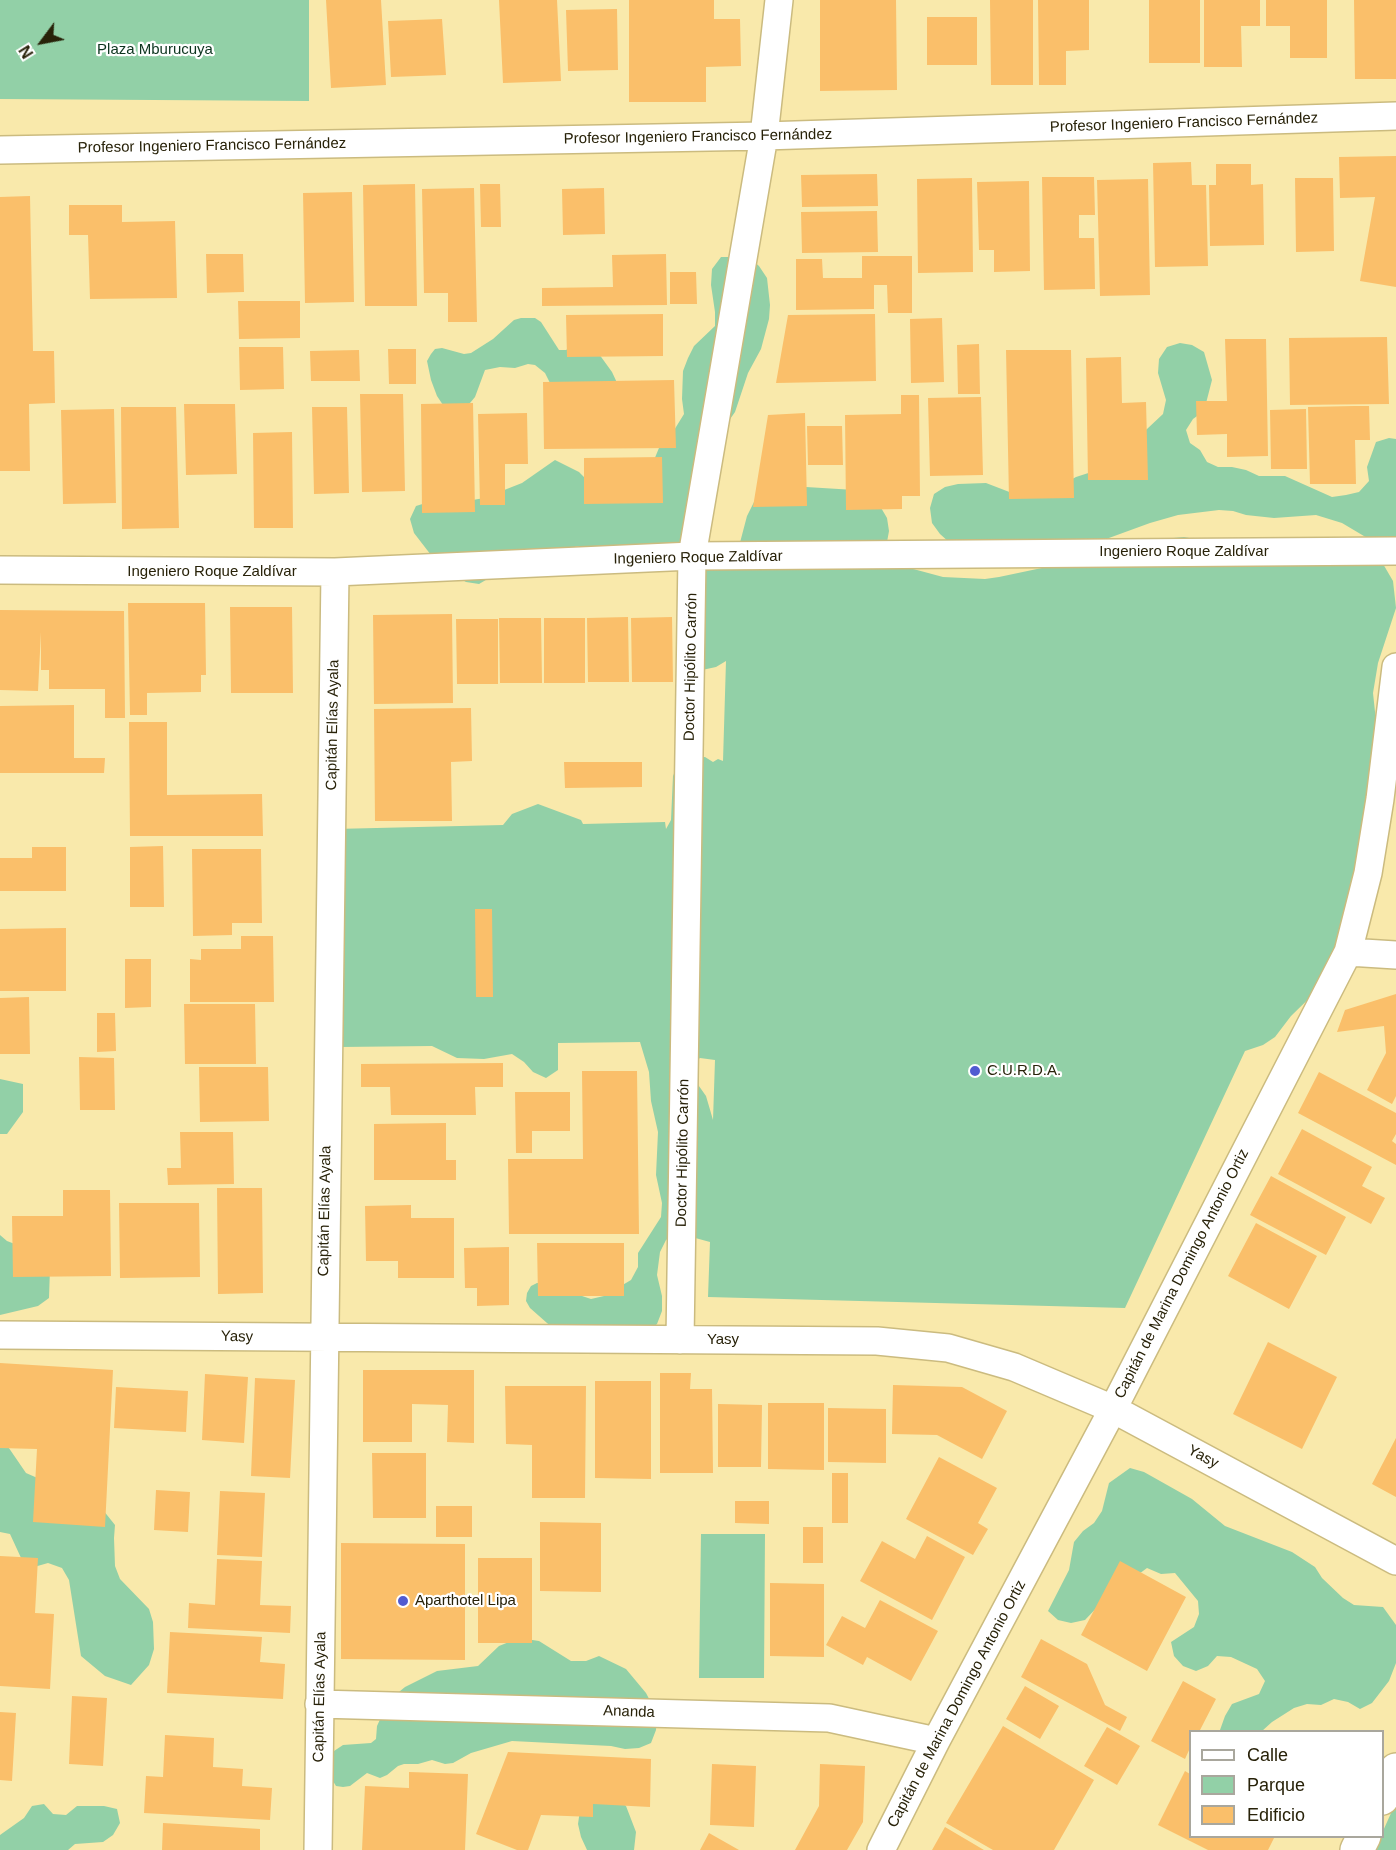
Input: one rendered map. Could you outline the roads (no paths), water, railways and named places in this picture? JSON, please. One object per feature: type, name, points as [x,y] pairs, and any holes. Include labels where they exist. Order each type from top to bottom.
[{"type":"main road","points":[[1384,1796],[1396,1770]]},
{"type":"street","name":"Doctor Hipólito Carrón","points":[[680,1340],[692,556],[764,136],[779,0]]},
{"type":"street","name":"Profesor Ingeniero Francisco Fernández","points":[[0,150],[764,136],[1396,116]]},
{"type":"street","name":"Ingeniero Roque Zaldívar","points":[[0,570],[335,572],[692,556],[1396,550]]},
{"type":"street","name":"Capitán Elías Ayala","points":[[318,1850],[335,572]]},
{"type":"street","name":"Capitán de Marina Domingo Antonio Ortiz","points":[[881,1850],[936,1740],[1113,1409],[1347,952],[1368,873],[1380,799],[1396,667]]},
{"type":"street","points":[[1347,952],[1396,955]]},
{"type":"street","name":"Yasy","points":[[0,1335],[877,1341],[948,1348],[1014,1367],[1113,1409],[1396,1561]]},
{"type":"street","name":"Ananda","points":[[320,1704],[829,1718],[936,1740]]},
{"type":"place","name":"C.U.R.D.A.","points":[[975,1071]]},
{"type":"place","name":"Aparthotel Lipa","points":[[403,1601]]},
{"type":"park label","name":"Plaza Mburucuya","points":[[155,50]]}]
